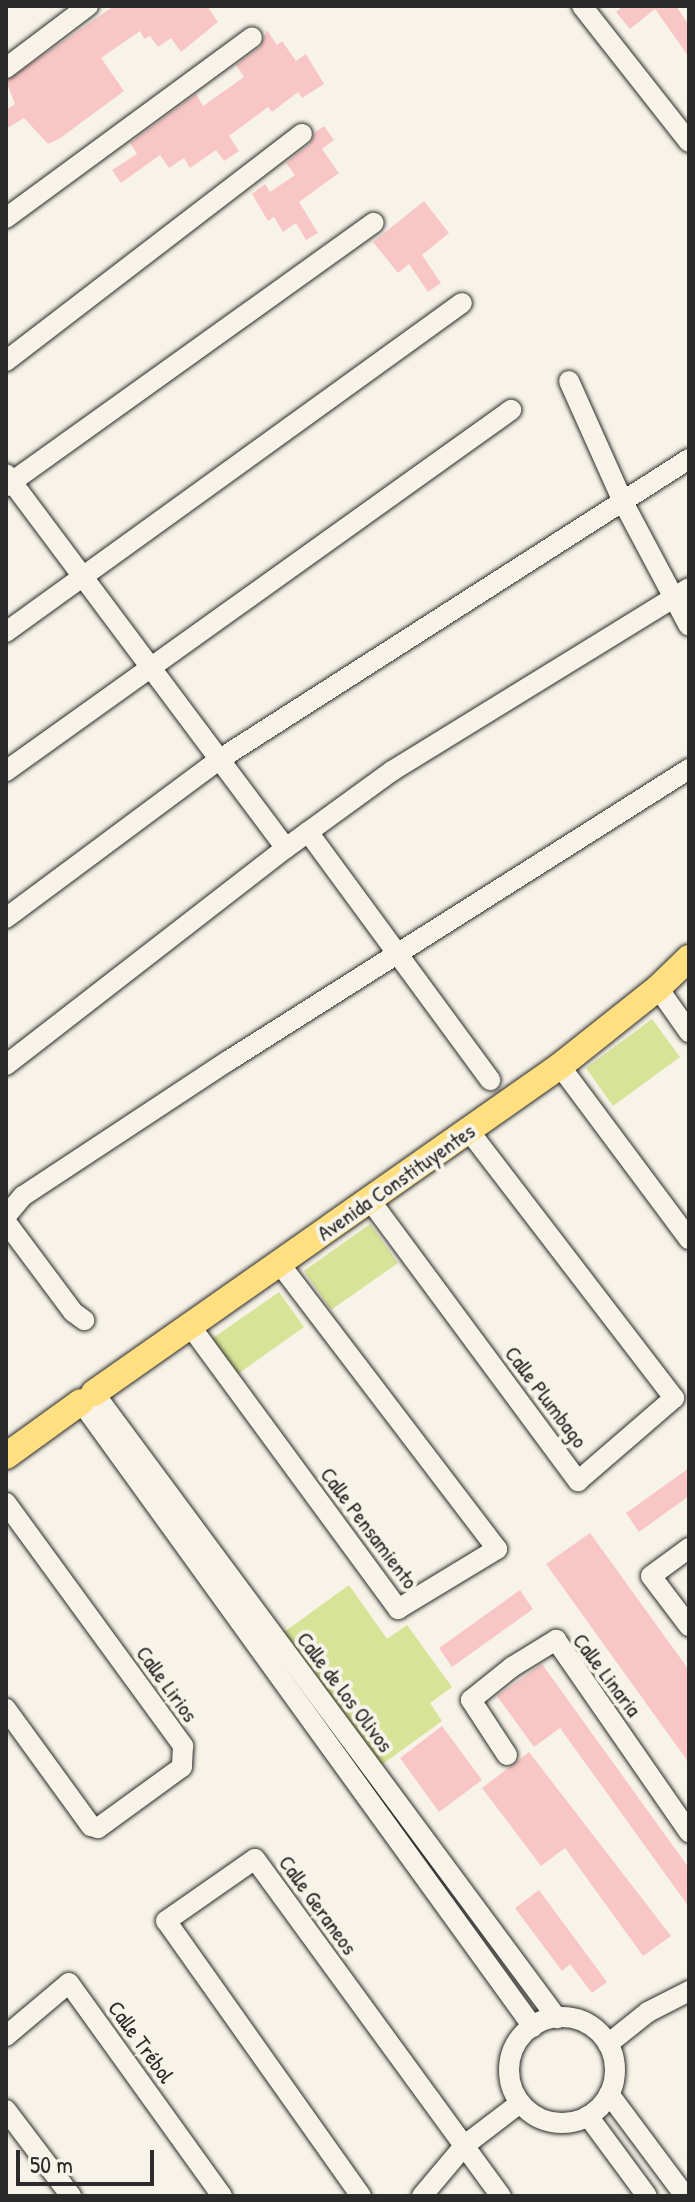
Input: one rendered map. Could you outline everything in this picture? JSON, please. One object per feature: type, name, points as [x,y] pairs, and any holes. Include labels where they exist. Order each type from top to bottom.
[{"type":"main road","name":"Avenida Constituyentes","points":[[6,1456],[560,1066],[658,988],[689,958]]},
{"type":"street","points":[[6,68],[88,6]]},
{"type":"street","points":[[582,6],[689,142]]},
{"type":"street","points":[[6,218],[252,37]]},
{"type":"street","points":[[6,361],[302,134]]},
{"type":"street","points":[[286,848],[84,575],[8,481],[373,223]]},
{"type":"street","points":[[6,632],[462,303]]},
{"type":"street","points":[[569,381],[623,502],[682,592],[689,626]]},
{"type":"street","points":[[6,771],[511,410]]},
{"type":"street","points":[[6,918],[220,759],[689,459]]},
{"type":"street","points":[[6,1065],[286,848],[392,771],[682,592]]},
{"type":"street","points":[[6,1216],[23,1196],[396,952],[689,769]]},
{"type":"street","points":[[308,832],[490,1080]]},
{"type":"street","points":[[658,988],[689,1032]]},
{"type":"street","points":[[560,1066],[689,1239]]},
{"type":"street","name":"Calle Plumbago","points":[[370,1200],[578,1481],[674,1398],[469,1131]]},
{"type":"street","points":[[6,1222],[73,1312],[84,1320]]},
{"type":"street","name":"Calle Pensamiento","points":[[191,1327],[398,1609],[497,1549],[280,1264]]},
{"type":"street","name":"Calle de los Olivos","points":[[87,1398],[557,2018]]},
{"type":"street","name":"Calle de los Olivos","points":[[87,1398],[533,2027]]},
{"type":"street","name":"Calle Lirios","points":[[6,1503],[183,1746],[182,1767],[98,1828],[91,1826],[6,1709]]},
{"type":"street","points":[[689,1548],[651,1576],[689,1626]]},
{"type":"street","name":"Calle Linaria","points":[[507,1755],[471,1700],[512,1667],[556,1640],[689,1832]]},
{"type":"street","name":"Calle Geraneos","points":[[361,2196],[166,1921],[255,1859],[465,2145]]},
{"type":"street","name":"Calle Trébol","points":[[6,2036],[69,1983],[222,2196]]},
{"type":"street","points":[[608,2044],[648,2012],[689,1991]]},
{"type":"street","points":[[557,2018],[580,2020],[596,2030],[608,2044],[615,2063],[609,2094],[588,2116],[577,2122],[551,2123],[534,2116],[520,2103],[510,2077],[510,2061],[516,2044],[542,2021],[557,2018]]},
{"type":"street","points":[[609,2094],[685,2196]]},
{"type":"street","points":[[422,2196],[465,2145],[520,2103]]},
{"type":"street","points":[[6,2110],[71,2196]]},
{"type":"street","points":[[588,2116],[647,2196]]},
{"type":"street","points":[[465,2145],[501,2196]]},
{"type":"green space","points":[[652,1019],[680,1057],[613,1106],[586,1068]]},
{"type":"green space","points":[[370,1224],[398,1263],[331,1310],[304,1271]]},
{"type":"green space","points":[[279,1292],[304,1327],[235,1376],[210,1340]]},
{"type":"green space","points":[[349,1585],[387,1639],[407,1625],[452,1687],[430,1703],[442,1721],[380,1766],[284,1632]]},
{"type":"building","points":[[114,6],[207,6],[218,22],[181,52],[171,38],[158,47],[150,36],[144,39],[140,31],[101,58],[124,91],[59,139],[48,144],[24,118],[6,129],[6,110],[15,104],[6,81]]},
{"type":"building","points":[[623,6],[676,6],[689,25],[689,57],[655,9],[630,29],[616,12]]},
{"type":"building","points":[[267,30],[277,45],[282,41],[296,61],[306,54],[324,84],[302,98],[298,92],[272,112],[268,107],[229,136],[239,151],[224,161],[216,150],[190,168],[184,158],[169,168],[160,155],[121,183],[112,170],[137,154],[130,143],[196,94],[203,106],[244,77],[236,65],[260,47]]},
{"type":"building","points":[[324,126],[334,140],[322,149],[339,173],[299,202],[318,233],[306,240],[296,223],[283,232],[274,217],[268,221],[252,194],[265,184],[270,192],[295,175],[286,163],[310,144],[315,132]]},
{"type":"building","points":[[424,201],[449,233],[422,255],[441,283],[428,292],[409,264],[398,273],[373,242]]},
{"type":"building","points":[[689,1468],[689,1496],[639,1532],[626,1513]]},
{"type":"building","points":[[590,1533],[689,1670],[689,1763],[546,1564]]},
{"type":"building","points":[[520,1590],[533,1609],[452,1667],[439,1648]]},
{"type":"building","points":[[542,1664],[689,1868],[689,1907],[560,1728],[534,1747],[497,1696]]},
{"type":"building","points":[[442,1726],[482,1780],[439,1812],[400,1758]]},
{"type":"building","points":[[529,1752],[671,1936],[643,1956],[565,1848],[541,1866],[482,1788]]},
{"type":"building","points":[[539,1890],[607,1982],[592,1993],[570,1964],[562,1971],[515,1908]]}]
